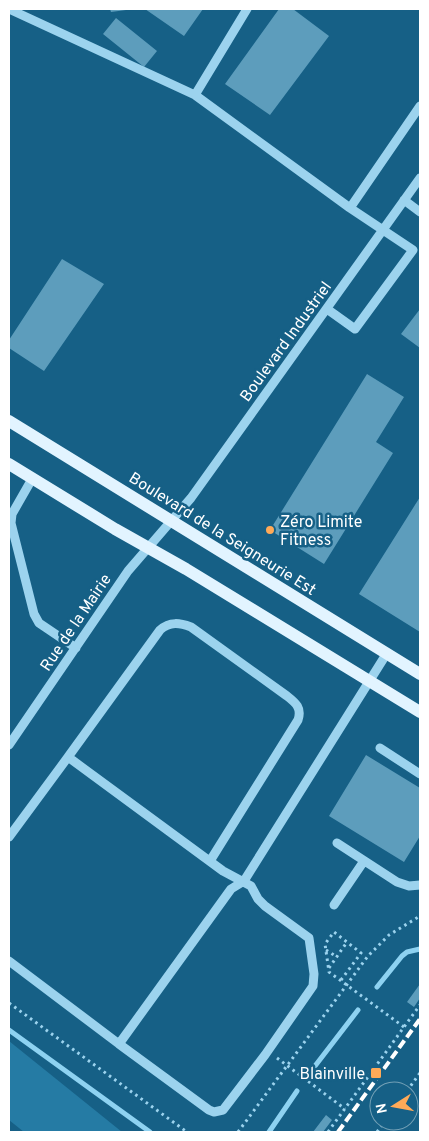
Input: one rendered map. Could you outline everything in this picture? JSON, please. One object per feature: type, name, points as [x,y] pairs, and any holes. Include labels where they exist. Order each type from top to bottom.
[{"type":"main road","name":"Boulevard de la Seigneurie Est","points":[[9,420],[420,674]]},
{"type":"main road","points":[[9,464],[370,680],[420,712]]},
{"type":"street","points":[[9,9],[195,95],[350,208],[417,252],[355,329],[327,309]]},
{"type":"street","points":[[195,95],[247,9]]},
{"type":"street","points":[[350,208],[420,106]]},
{"type":"street","name":"Boulevard Industriel","points":[[171,520],[191,498],[420,178]]},
{"type":"street","points":[[404,200],[420,212]]},
{"type":"street","points":[[32,479],[12,514],[11,523],[34,614],[39,623],[76,648]]},
{"type":"street","name":"Rue de la Mairie","points":[[9,745],[128,571],[171,520]]},
{"type":"street","points":[[9,837],[160,630],[168,624],[180,623],[191,627],[288,696],[298,705],[300,710],[298,720],[210,861]]},
{"type":"street","points":[[118,1044],[231,889],[244,881],[387,653]]},
{"type":"street","points":[[380,748],[420,774]]},
{"type":"street","points":[[9,961],[209,1110],[218,1112],[227,1107],[306,998],[314,981],[309,938],[265,906],[258,899],[254,889],[244,881],[223,871],[68,757]]},
{"type":"street","points":[[337,843],[403,884],[409,886],[420,885]]},
{"type":"street","points":[[334,905],[364,861]]},
{"type":"path","points":[[238,1132],[367,957],[389,935],[420,916]]},
{"type":"path","points":[[367,957],[334,932],[326,944],[329,972],[348,984],[404,1027]]},
{"type":"path","points":[[329,969],[347,942]]},
{"type":"path","points":[[326,949],[337,957]]},
{"type":"path","points":[[341,980],[361,953]]},
{"type":"path","points":[[9,1003],[187,1132]]},
{"type":"path","points":[[328,1132],[420,1005]]},
{"type":"path","points":[[276,1058],[345,1109]]},
{"type":"shaded area","points":[[9,1041],[122,1132],[24,1132],[9,1120]]},
{"type":"building","points":[[110,9],[126,9],[126,10],[111,12]]},
{"type":"building","points":[[145,9],[203,9],[184,36]]},
{"type":"building","points":[[279,9],[293,9],[329,36],[270,115],[225,84]]},
{"type":"building","points":[[116,18],[157,51],[144,67],[103,34]]},
{"type":"building","points":[[62,259],[104,284],[44,371],[9,348],[9,340]]},
{"type":"building","points":[[420,309],[420,348],[401,334]]},
{"type":"building","points":[[367,374],[404,397],[376,442],[393,453],[324,564],[270,530]]},
{"type":"building","points":[[420,497],[420,632],[359,594]]},
{"type":"building","points":[[366,755],[420,788],[420,836],[404,862],[329,816]]},
{"type":"building","points":[[420,984],[420,998],[414,1007],[407,1002]]},
{"type":"building","points":[[326,1115],[332,1120],[323,1132],[313,1132]]},
{"type":"waterway","points":[[377,987],[402,956],[407,952],[420,949]]},
{"type":"waterway","points":[[315,1066],[358,1010]]},
{"type":"waterway","points":[[9,1030],[150,1132]]},
{"type":"waterway","points":[[269,1132],[297,1091]]},
{"type":"railway","points":[[338,1132],[420,1019]]},
{"type":"place","name":"Zéro Limite Fitness","points":[[270,530]]},
{"type":"place","name":"Blainville","points":[[376,1073]]}]
